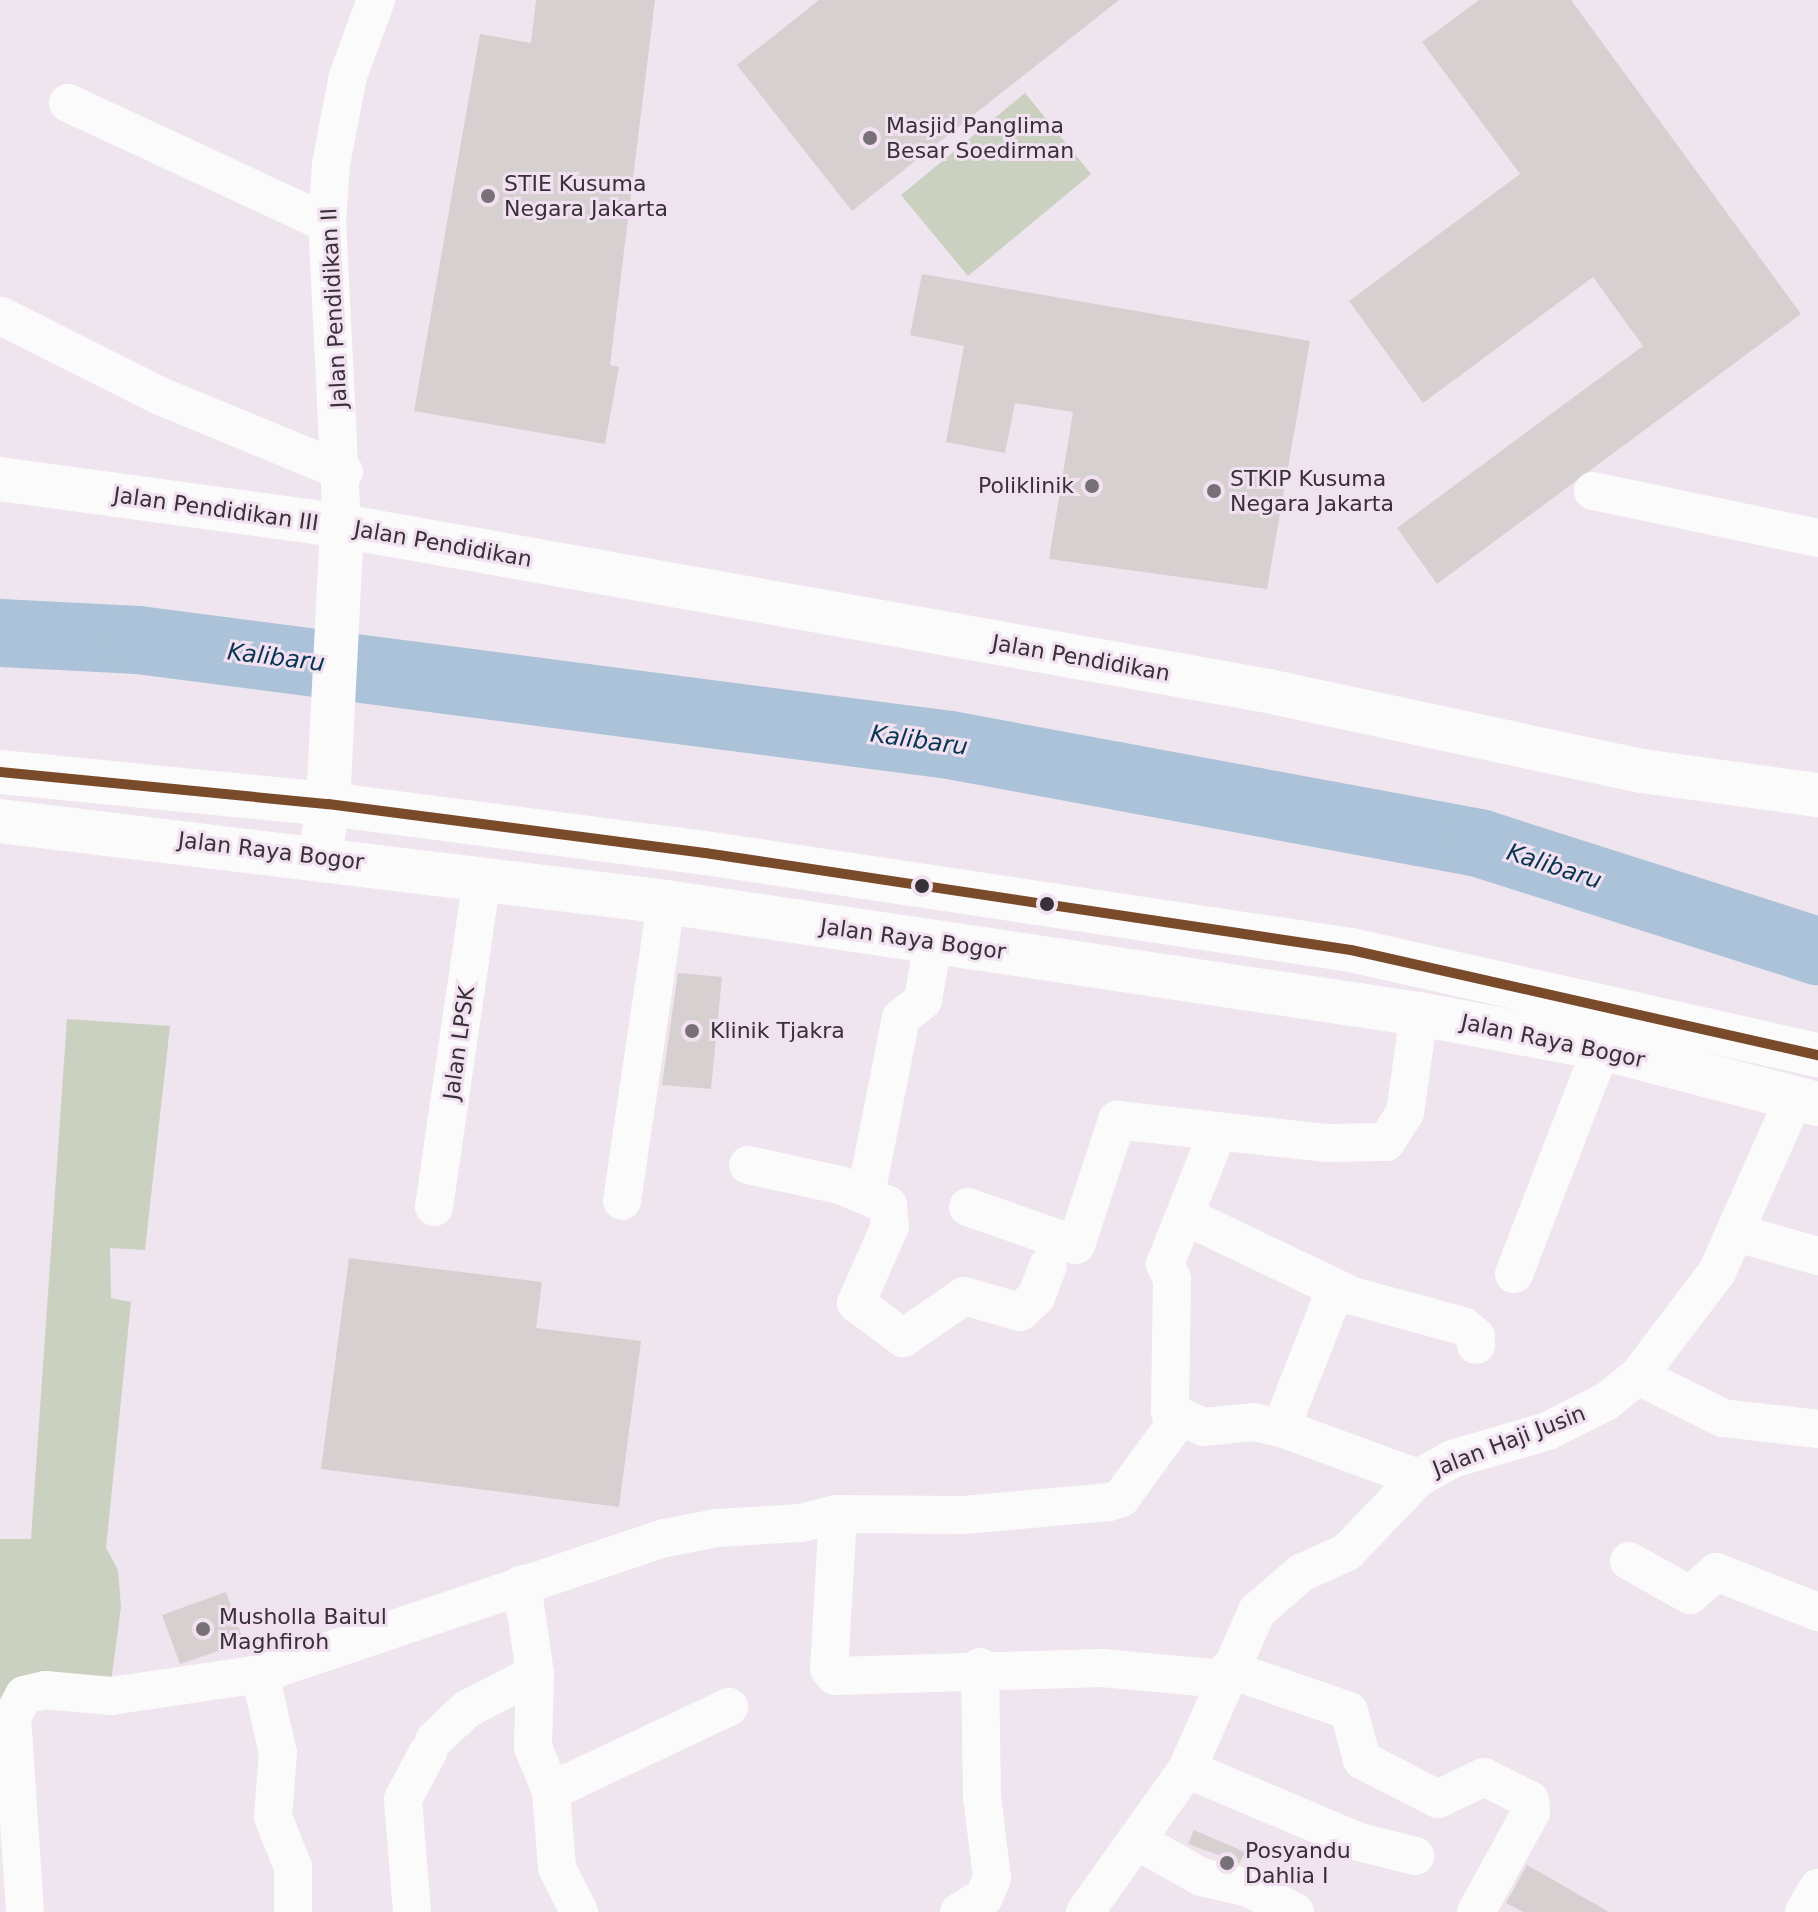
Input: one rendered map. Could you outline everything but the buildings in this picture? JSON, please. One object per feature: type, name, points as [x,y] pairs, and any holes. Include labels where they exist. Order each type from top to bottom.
[{"type":"main road","name":"Jalan Pendidikan III","points":[[0,479],[342,526],[340,627],[330,737],[328,804],[320,856]]},
{"type":"main road","name":"Jalan Pendidikan","points":[[342,526],[1268,691],[1642,771],[1818,795]]},
{"type":"main road","name":"Jalan Raya Bogor","points":[[0,772],[328,804],[705,853],[1351,950],[1818,1055]]},
{"type":"main road","name":"Jalan Raya Bogor","points":[[0,821],[320,856],[666,902],[1419,1014],[1601,1048],[1806,1101]]},
{"type":"street","name":"Jalan Pendidikan II","points":[[342,526],[344,472],[327,223],[343,99],[376,0]]},
{"type":"street","points":[[68,103],[327,223]]},
{"type":"street","points":[[1,316],[160,396],[344,472]]},
{"type":"street","points":[[1593,491],[1818,538]]},
{"type":"street","name":"Jalan LPSK","points":[[434,1207],[482,879]]},
{"type":"street","points":[[622,1201],[666,902]]},
{"type":"street","points":[[866,1194],[901,1018],[923,1000],[933,942]]},
{"type":"street","points":[[968,1207],[1076,1245],[1117,1120],[1218,1131],[1386,1142],[1405,1113],[1419,1014]]},
{"type":"street","points":[[1514,1274],[1601,1048]]},
{"type":"street","name":"Jalan Haji Jusin","points":[[1085,1912],[1187,1769],[1225,1674],[1257,1611],[1275,1590],[1347,1552],[1418,1478],[1452,1459],[1548,1431],[1607,1401],[1638,1376],[1698,1301],[1806,1101]]},
{"type":"street","points":[[1218,1131],[1165,1268],[1172,1279],[1170,1412],[1178,1420],[1204,1427],[1253,1422],[1281,1428],[1418,1478]]},
{"type":"street","points":[[748,1165],[866,1194],[891,1213],[856,1307],[903,1338],[964,1296],[1020,1312],[1036,1297],[1048,1266]]},
{"type":"street","points":[[1185,1216],[1336,1288],[1463,1326],[1476,1337],[1476,1345]]},
{"type":"street","points":[[1737,1233],[1818,1256]]},
{"type":"street","points":[[1281,1428],[1336,1288]]},
{"type":"street","points":[[1638,1376],[1723,1418],[1818,1429]]},
{"type":"street","points":[[25,1912],[12,1863],[11,1811],[12,1717],[24,1695],[45,1690],[111,1696],[260,1674],[406,1629],[522,1584],[665,1538],[838,1514],[964,1515],[1109,1502],[1121,1498],[1178,1420]]},
{"type":"street","points":[[838,1514],[829,1669],[843,1679],[980,1667],[1102,1668],[1225,1674],[1349,1711],[1362,1760],[1438,1799],[1484,1777],[1530,1800],[1531,1812],[1476,1912]]},
{"type":"street","points":[[1629,1561],[1690,1595],[1716,1572],[1818,1612]]},
{"type":"street","points":[[522,1584],[535,1674],[533,1747],[545,1780],[557,1868],[579,1912]]},
{"type":"street","points":[[959,1912],[984,1897],[992,1878],[982,1797],[980,1667]]},
{"type":"street","points":[[260,1674],[278,1753],[273,1817],[293,1867],[293,1912]]},
{"type":"street","points":[[412,1912],[403,1799],[431,1746],[467,1709],[535,1674]]},
{"type":"street","points":[[545,1780],[729,1707]]},
{"type":"street","points":[[1187,1769],[1359,1842],[1415,1856]]},
{"type":"street","points":[[1136,1840],[1201,1877],[1249,1888],[1295,1912]]},
{"type":"street","points":[[1804,1912],[1818,1888]]},
{"type":"green space","points":[[1025,93],[1091,174],[968,276],[901,195]]},
{"type":"green space","points":[[67,1019],[170,1026],[145,1250],[110,1248],[111,1298],[131,1302],[106,1548],[118,1570],[121,1607],[111,1682],[0,1701],[0,1539],[31,1539]]},
{"type":"waterway","name":"Kalibaru","points":[[0,633],[138,640],[950,745],[1479,843],[1818,951]]},
{"type":"transit line","points":[[0,772],[328,804],[705,853],[1351,950],[1818,1055]]},
{"type":"place","name":"Masjid Panglima Besar Soedirman","points":[[870,138]]},
{"type":"place","name":"STIE Kusuma Negara Jakarta","points":[[488,196]]},
{"type":"place","name":"Poliklinik","points":[[1092,486]]},
{"type":"place","name":"STKIP Kusuma Negara Jakarta","points":[[1214,491]]},
{"type":"place","name":"Klinik Tjakra","points":[[692,1031]]},
{"type":"place","name":"Musholla Baitul Maghfiroh","points":[[203,1629]]},
{"type":"place","name":"Posyandu Dahlia I","points":[[1227,1863]]}]
